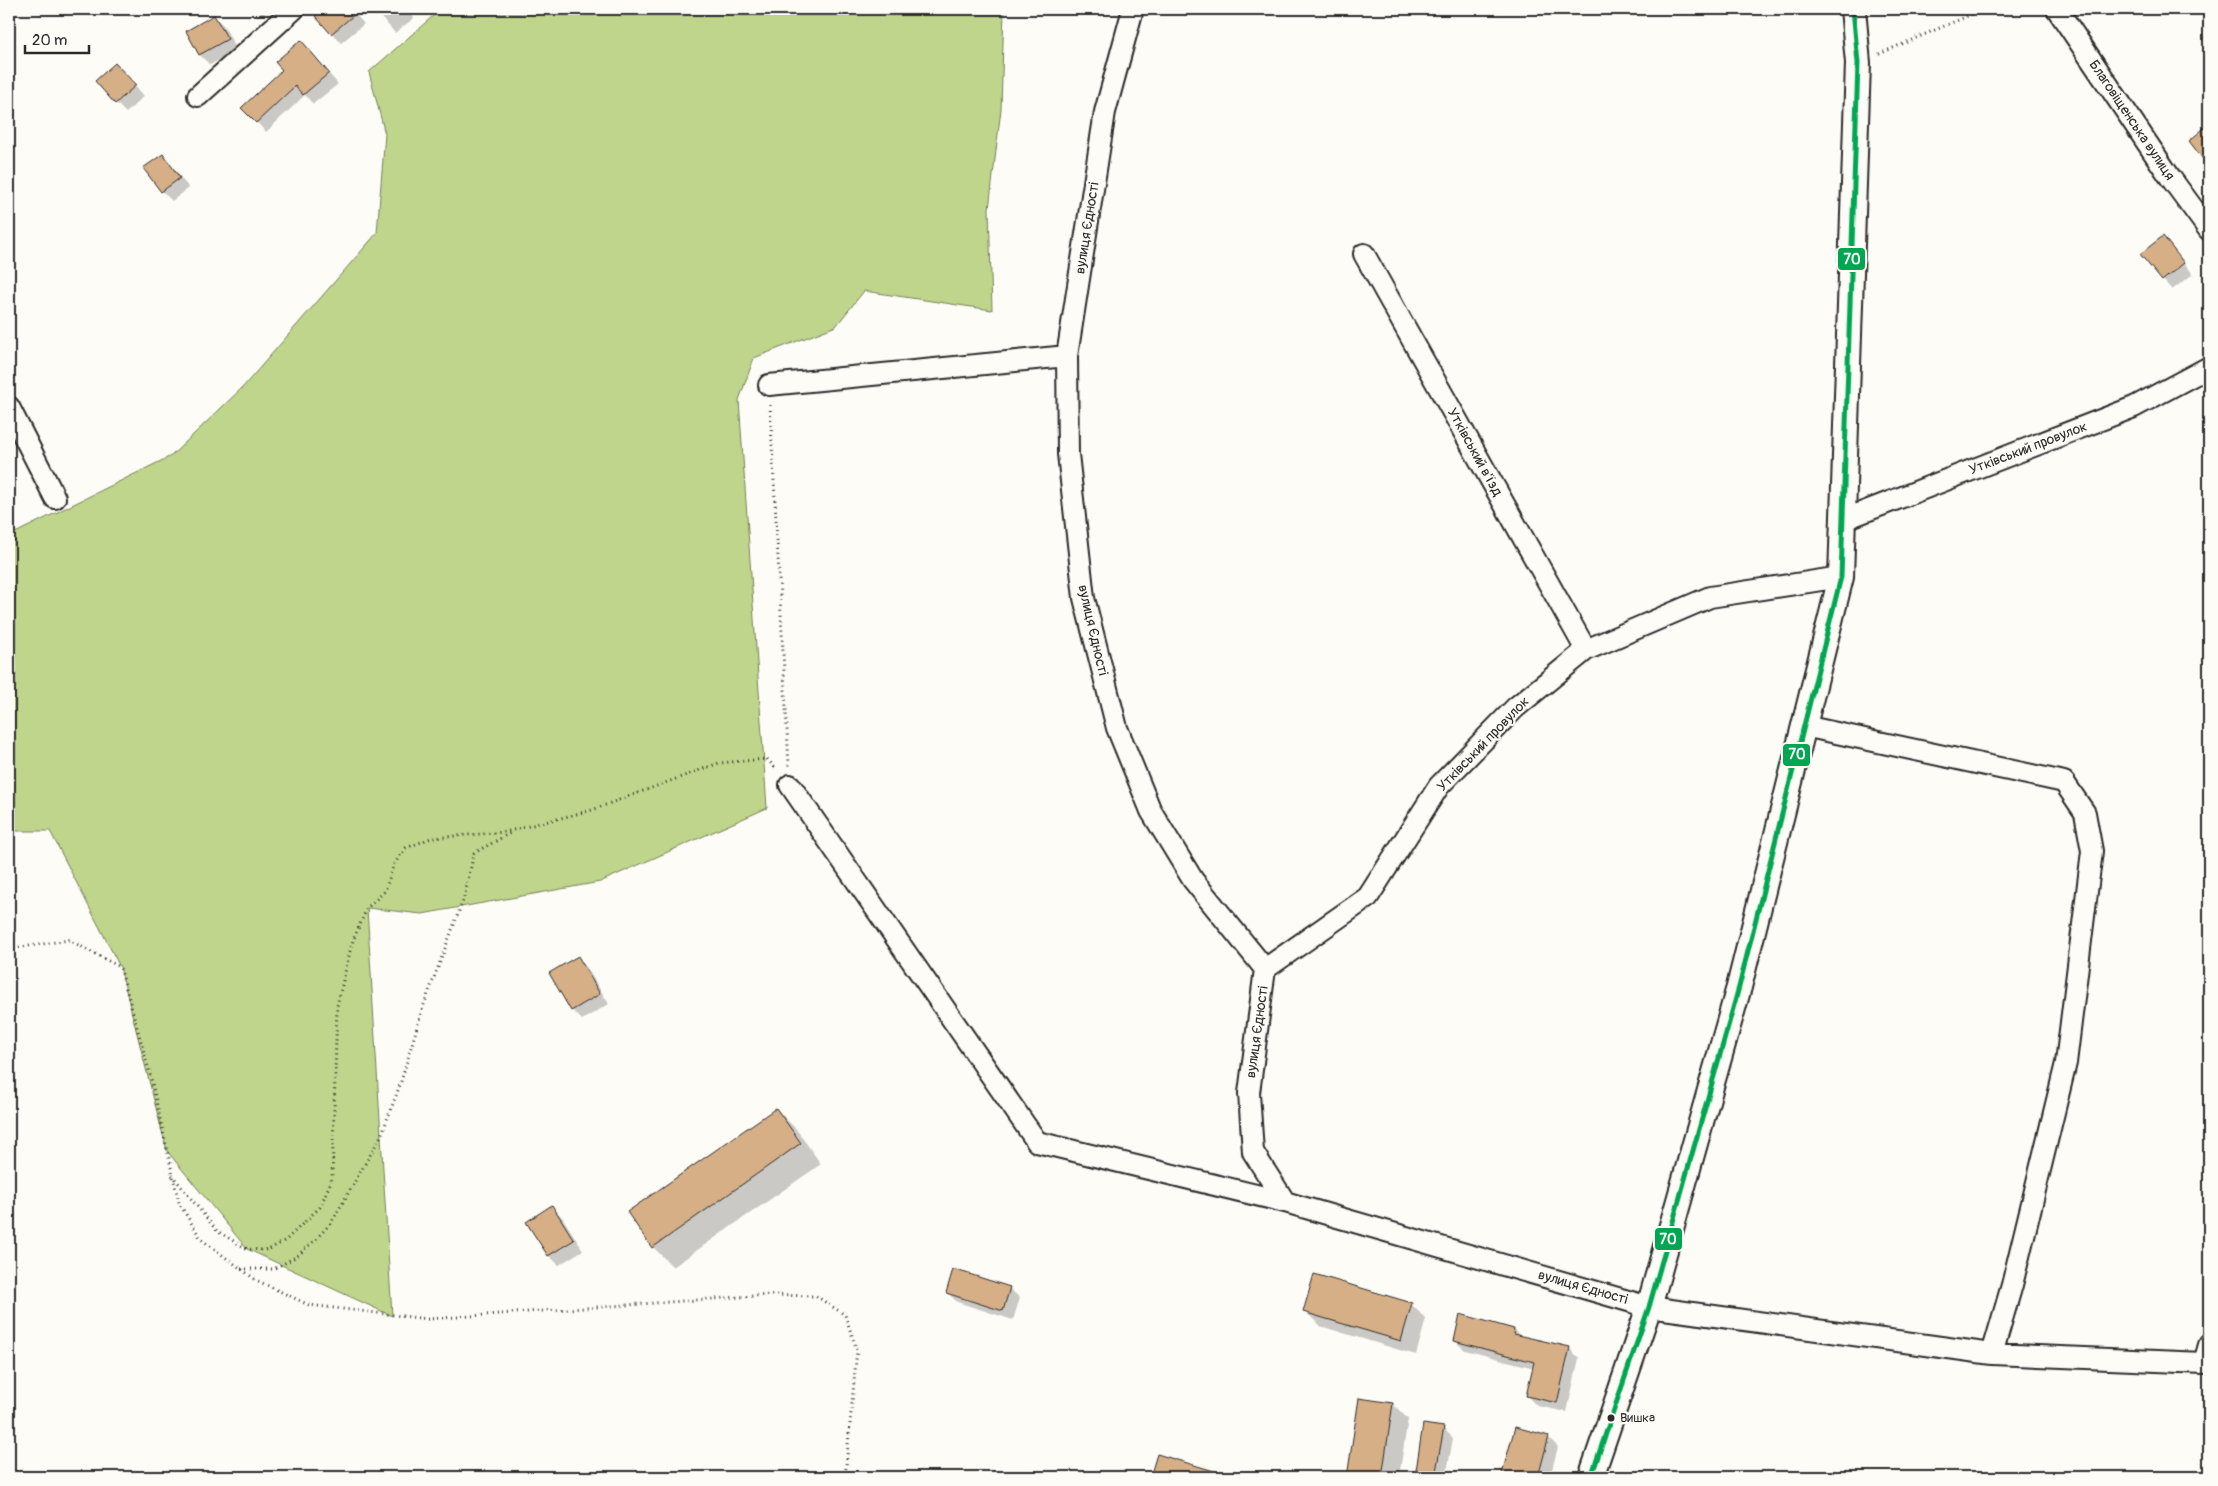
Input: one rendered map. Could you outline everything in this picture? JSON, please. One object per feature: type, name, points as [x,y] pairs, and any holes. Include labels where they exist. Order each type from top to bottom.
[{"type":"street","points":[[198,96],[294,9]]},
{"type":"street","name":"вулиця Єдності","points":[[1134,9],[1105,112],[1066,356],[1068,454],[1084,598],[1117,728],[1151,811],[1193,880],[1265,969],[1249,1093],[1253,1152],[1285,1202]]},
{"type":"street","points":[[1591,1477],[1649,1306],[1740,987],[1841,577],[1858,63],[1853,9]]},
{"type":"street","name":"Благовіщенська вулиця","points":[[2057,9],[2170,177],[2209,230]]},
{"type":"street","name":"Утківський в'їзд","points":[[1364,254],[1586,650]]},
{"type":"street","points":[[769,384],[1066,356]]},
{"type":"street","name":"Утківський провулок","points":[[1843,520],[2134,407],[2209,367]]},
{"type":"street","points":[[9,407],[55,498]]},
{"type":"street","name":"Утківський провулок","points":[[1265,969],[1368,897],[1439,786],[1515,708],[1586,650],[1710,597],[1841,577]]},
{"type":"street","points":[[1804,726],[2064,782],[2085,812],[2092,851],[2066,1063],[2012,1285],[1992,1354]]},
{"type":"street","name":"вулиця Єдності","points":[[790,785],[1037,1142],[1285,1202],[1649,1306],[1992,1354],[2206,1354]]},
{"type":"path","points":[[1858,63],[1984,9]]},
{"type":"path","points":[[769,384],[790,785]]},
{"type":"path","points":[[172,1175],[217,1231],[247,1250],[268,1250],[286,1240],[320,1207],[332,1179],[337,1006],[352,943],[367,908],[386,891],[394,864],[406,848],[431,838],[505,832],[592,810],[719,763],[767,759],[790,785]]},
{"type":"path","points":[[241,1269],[274,1269],[297,1256],[331,1223],[381,1136],[400,1085],[422,1010],[464,898],[474,853],[517,829]]},
{"type":"path","points":[[9,949],[69,940],[120,967],[150,1074],[179,1203],[202,1239],[256,1280],[308,1305],[428,1320],[768,1295],[816,1296],[845,1315],[857,1350],[844,1477]]},
{"type":"green space","points":[[441,9],[1004,9],[1001,109],[989,209],[992,310],[864,291],[836,326],[754,358],[739,400],[767,808],[600,882],[422,914],[367,908],[392,1316],[247,1249],[167,1151],[120,967],[50,831],[9,831],[9,536],[171,456],[243,387],[377,233],[385,134],[369,72]]},
{"type":"building","points":[[324,9],[361,9],[331,34],[315,16]]},
{"type":"building","points":[[214,15],[228,39],[199,55],[186,31]]},
{"type":"building","points":[[301,40],[329,73],[303,95],[295,86],[256,123],[241,108],[282,70],[275,62]]},
{"type":"building","points":[[115,63],[136,85],[115,104],[95,81]]},
{"type":"building","points":[[2209,124],[2209,167],[2189,141]]},
{"type":"building","points":[[163,154],[180,178],[161,192],[143,168]]},
{"type":"building","points":[[2163,236],[2184,263],[2162,281],[2140,254]]},
{"type":"building","points":[[578,956],[600,994],[571,1011],[549,973]]},
{"type":"building","points":[[776,1108],[801,1143],[652,1248],[627,1212]]},
{"type":"building","points":[[552,1205],[574,1240],[548,1256],[526,1222]]},
{"type":"building","points":[[953,1269],[1010,1287],[1003,1311],[946,1293]]},
{"type":"building","points":[[1314,1274],[1412,1303],[1401,1341],[1303,1312]]},
{"type":"building","points":[[1460,1314],[1514,1329],[1513,1334],[1570,1347],[1557,1403],[1526,1396],[1534,1362],[1454,1341]]},
{"type":"building","points":[[1359,1398],[1393,1403],[1382,1477],[1347,1477]]},
{"type":"building","points":[[1423,1424],[1444,1427],[1435,1477],[1415,1477]]},
{"type":"building","points":[[1515,1427],[1549,1436],[1538,1477],[1501,1477]]},
{"type":"building","points":[[1157,1454],[1221,1473],[1221,1477],[1150,1477]]},
{"type":"transit line","name":"70","points":[[1591,1477],[1649,1307],[1739,987],[1841,577],[1858,63],[1853,9]]},
{"type":"place","name":"Вишка","points":[[1611,1418]]}]
